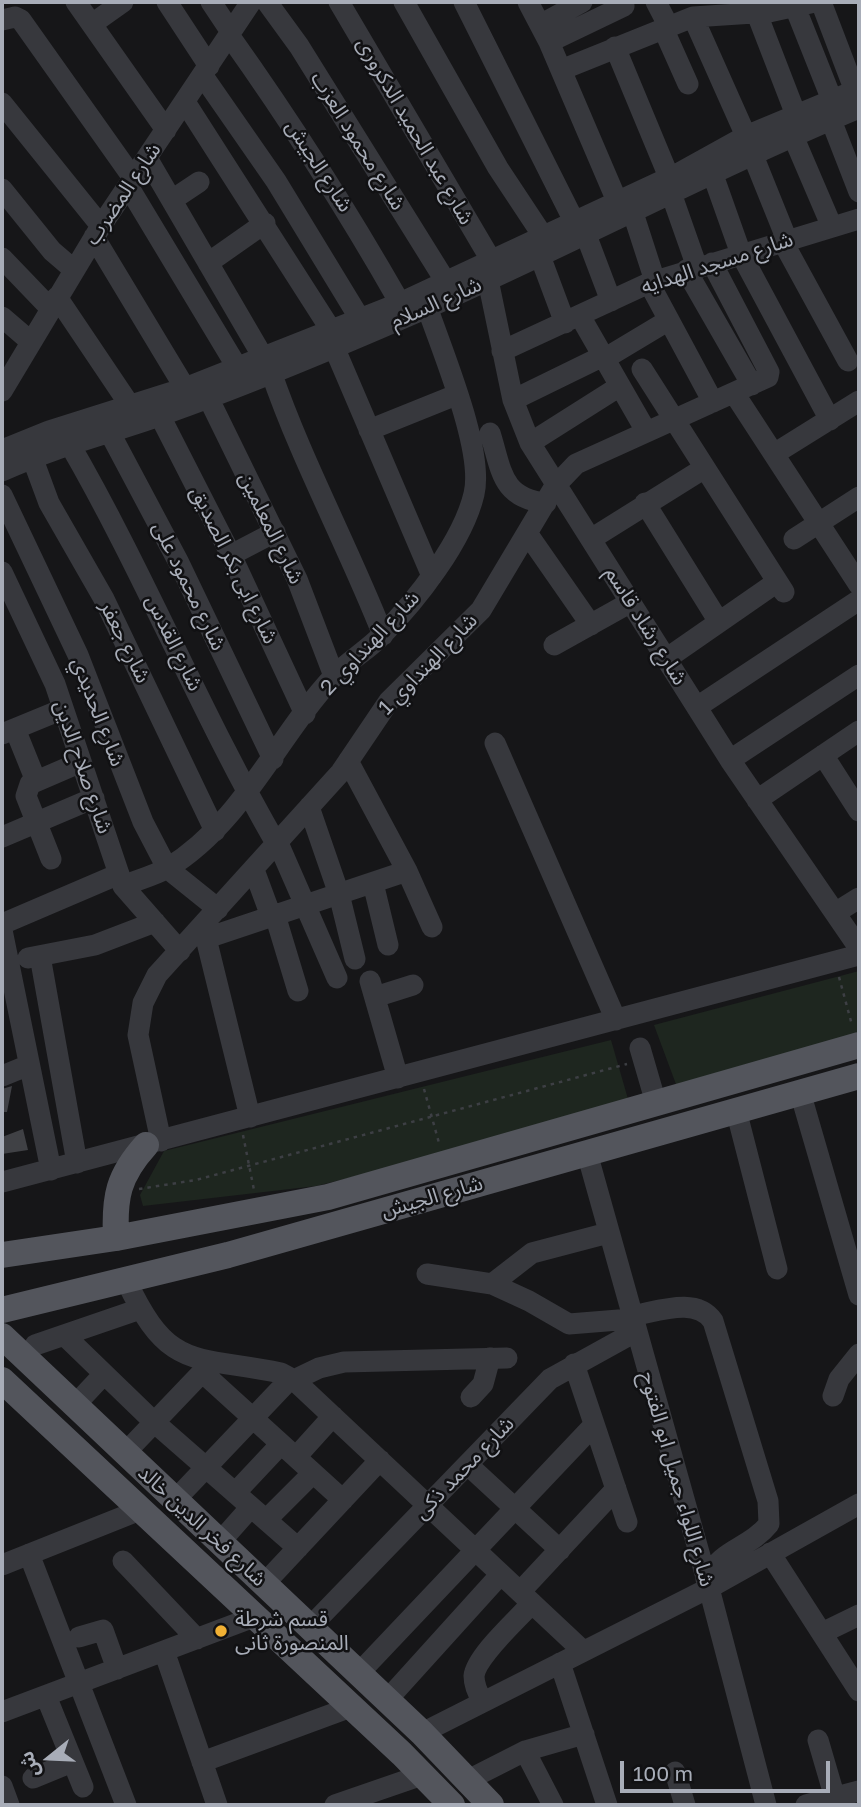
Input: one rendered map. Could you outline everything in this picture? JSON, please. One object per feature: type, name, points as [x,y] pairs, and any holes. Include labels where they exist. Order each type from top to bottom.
[{"type":"main road","name":"شارع الجيش","points":[[2,1255],[116,1238],[328,1197],[859,1045]]},
{"type":"main road","points":[[795,1063],[801,1092]]},
{"type":"main road","name":"شارع الجيش","points":[[2,1310],[228,1255],[859,1076]]},
{"type":"main road","points":[[116,1238],[120,1192],[127,1166],[153,1143]]},
{"type":"main road","points":[[258,1210],[256,1228],[266,1244]]},
{"type":"main road","points":[[221,1218],[232,1235],[228,1255]]},
{"type":"main road","name":"شارع فخر الدين خالد","points":[[2,1336],[422,1733],[491,1805]]},
{"type":"main road","name":"شارع فخر الدين خالد","points":[[2,1380],[402,1754],[452,1805]]},
{"type":"main road","points":[[254,1617],[270,1589]]},
{"type":"main road","points":[[402,1754],[422,1733]]},
{"type":"street","points":[[76,2],[166,130]]},
{"type":"street","points":[[92,24],[123,2]]},
{"type":"street","points":[[167,2],[206,71],[360,318]]},
{"type":"street","name":"شارع الجيش","points":[[211,2],[333,188],[400,303]]},
{"type":"street","name":"شارع المضرب","points":[[2,391],[97,232],[251,2]]},
{"type":"street","name":"شارع محمود العزب","points":[[267,2],[299,46],[446,282]]},
{"type":"street","name":"شارع عبد الحميد الدكرورى","points":[[339,2],[489,270]]},
{"type":"street","points":[[404,2],[542,246],[572,319],[604,357],[646,431]]},
{"type":"street","points":[[464,2],[580,228],[611,301]]},
{"type":"street","points":[[528,2],[625,207],[669,320],[713,402]]},
{"type":"street","points":[[545,34],[582,2]]},
{"type":"street","points":[[656,2],[688,84]]},
{"type":"street","points":[[821,2],[858,96]]},
{"type":"street","points":[[545,34],[623,4],[639,37]]},
{"type":"street","points":[[561,70],[717,8],[763,9],[805,4],[831,110],[859,192]]},
{"type":"street","points":[[763,9],[795,126],[832,227]]},
{"type":"street","points":[[2,20],[15,17],[21,20],[131,182],[237,367]]},
{"type":"street","points":[[693,17],[749,145],[785,241],[848,361]]},
{"type":"street","points":[[615,47],[670,186],[698,267],[752,384],[774,454],[859,585]]},
{"type":"street","name":"شارع السلام","points":[[2,471],[69,443],[131,407],[198,389],[267,364],[425,300],[670,186],[749,145],[858,96]]},
{"type":"street","points":[[185,102],[265,223],[332,338],[432,576]]},
{"type":"street","name":"شارع المعلمين","points":[[2,103],[97,232],[198,389],[275,532],[312,615],[334,676]]},
{"type":"street","name":"شارع السلام","points":[[670,186],[713,175],[749,145]]},
{"type":"street","points":[[147,158],[267,364],[304,458],[350,553],[383,635]]},
{"type":"street","points":[[713,175],[741,254],[830,420]]},
{"type":"street","points":[[172,200],[199,182]]},
{"type":"street","points":[[2,189],[51,251],[74,269]]},
{"type":"street","name":"شارع مسجد الهدايه","points":[[502,351],[652,282],[859,219]]},
{"type":"street","points":[[208,263],[265,223]]},
{"type":"street","points":[[2,258],[53,303],[131,407]]},
{"type":"street","name":"شارع السلام","points":[[332,338],[360,318],[400,303],[425,300],[446,282],[489,270]]},
{"type":"street","name":"شارع رشاد قاسم","points":[[489,270],[513,400],[551,495],[590,538],[730,760],[859,948]]},
{"type":"street","name":"شارع الهنداوي 2","points":[[2,924],[121,880],[167,868],[215,831],[247,794],[334,676],[383,635],[432,576],[465,518],[475,492],[475,465],[480,436],[456,395],[425,300]]},
{"type":"street","points":[[2,317],[30,341]]},
{"type":"street","points":[[513,400],[604,357],[669,320]]},
{"type":"street","name":"شارع السلام","points":[[2,450],[49,431],[160,416],[198,389],[237,367],[267,364]]},
{"type":"street","points":[[642,369],[671,420],[781,587],[719,622],[666,659]]},
{"type":"street","name":"شارع الهنداوي 1","points":[[153,1143],[138,1035],[143,1003],[153,984],[180,951],[205,932],[218,909],[278,844],[348,761],[389,701],[413,674],[460,633],[481,610],[551,495],[576,464],[594,453],[752,384]]},
{"type":"street","points":[[551,495],[528,501],[509,488],[480,436],[526,435],[620,386]]},
{"type":"street","points":[[369,430],[456,395]]},
{"type":"street","points":[[774,454],[859,401]]},
{"type":"street","name":"شارع ابى بكر الصديق","points":[[160,416],[231,555],[305,714]]},
{"type":"street","name":"شارع محمود على","points":[[105,423],[179,563],[273,759]]},
{"type":"street","name":"شارع القدس","points":[[69,443],[134,560],[247,794],[278,844],[337,978]]},
{"type":"street","name":"شارع جعفر","points":[[32,457],[50,503],[104,599],[215,831]]},
{"type":"street","points":[[590,538],[703,469]]},
{"type":"street","name":"شارع الحديدي","points":[[2,495],[78,656],[123,776],[167,868],[218,909]]},
{"type":"street","points":[[794,539],[859,497]]},
{"type":"street","points":[[645,503],[719,622]]},
{"type":"street","points":[[231,555],[275,532]]},
{"type":"street","points":[[527,533],[591,625]]},
{"type":"street","name":"شارع صلاح الدين","points":[[2,572],[45,660],[121,880],[180,951]]},
{"type":"street","points":[[697,707],[859,600]]},
{"type":"street","points":[[554,645],[631,602]]},
{"type":"street","points":[[730,760],[859,675]]},
{"type":"street","points":[[36,781],[7,727],[62,709]]},
{"type":"street","points":[[757,800],[859,731]]},
{"type":"street","points":[[495,743],[615,1020]]},
{"type":"street","points":[[823,755],[858,808]]},
{"type":"street","points":[[348,761],[407,871],[432,927]]},
{"type":"street","points":[[51,859],[26,796],[30,784],[81,762]]},
{"type":"street","points":[[2,837],[94,798]]},
{"type":"street","points":[[309,807],[339,894],[355,959]]},
{"type":"street","points":[[254,870],[273,916],[298,992]]},
{"type":"street","points":[[245,1119],[205,932],[273,916],[407,871]]},
{"type":"street","points":[[373,883],[388,945]]},
{"type":"street","points":[[835,913],[859,898]]},
{"type":"street","points":[[8,962],[95,946],[155,922]]},
{"type":"street","points":[[2,930],[8,962],[8,988],[29,1065],[51,1170]]},
{"type":"street","points":[[2,1182],[859,955]]},
{"type":"street","points":[[40,956],[77,1163]]},
{"type":"street","points":[[398,1078],[372,988],[413,985]]},
{"type":"street","points":[[642,1054],[656,1102]]},
{"type":"street","points":[[2,1076],[29,1065]]},
{"type":"street","points":[[801,1092],[859,1295]]},
{"type":"street","points":[[736,1110],[777,1269]]},
{"type":"street","name":"شارع اللواء جميل ابو الفتوح","points":[[587,1153],[766,1805]]},
{"type":"street","points":[[492,1284],[532,1253],[608,1233]]},
{"type":"street","points":[[427,1274],[492,1284],[569,1324],[632,1322],[688,1307],[707,1312],[713,1321],[768,1501],[769,1524],[754,1538],[719,1558],[707,1583]]},
{"type":"street","points":[[126,1280],[157,1335],[172,1348],[207,1367],[253,1418],[343,1500]]},
{"type":"street","points":[[35,1345],[140,1309]]},
{"type":"street","name":"شارع محمد ذكى","points":[[310,1627],[541,1388],[632,1322]]},
{"type":"street","points":[[64,1335],[154,1422],[298,1548]]},
{"type":"street","points":[[833,1396],[839,1380],[859,1354]]},
{"type":"street","points":[[175,1500],[293,1379],[318,1368],[345,1362],[498,1358],[483,1384],[471,1397]]},
{"type":"street","points":[[574,1364],[627,1522]]},
{"type":"street","points":[[125,1452],[207,1367],[273,1371],[293,1379],[583,1651]]},
{"type":"street","points":[[75,1405],[104,1374]]},
{"type":"street","points":[[220,1542],[251,1506],[288,1451],[332,1416]]},
{"type":"street","points":[[359,1673],[594,1425]]},
{"type":"street","points":[[270,1589],[298,1548],[380,1461]]},
{"type":"street","points":[[468,1465],[560,1550]]},
{"type":"street","points":[[251,1506],[313,1473]]},
{"type":"street","points":[[483,1702],[476,1690],[474,1675],[479,1662],[560,1550],[616,1489]]},
{"type":"street","points":[[422,1733],[859,1504]]},
{"type":"street","points":[[2,1565],[140,1510]]},
{"type":"street","points":[[770,1553],[857,1683]]},
{"type":"street","points":[[29,1554],[126,1805]]},
{"type":"street","points":[[123,1561],[197,1639]]},
{"type":"street","points":[[387,1700],[501,1574]]},
{"type":"street","points":[[822,1633],[859,1615]]},
{"type":"street","points":[[2,1712],[254,1617]]},
{"type":"street","points":[[79,1637],[103,1629],[117,1669]]},
{"type":"street","points":[[164,1651],[217,1805]]},
{"type":"street","points":[[560,1662],[607,1805]]},
{"type":"street","points":[[46,1696],[83,1787]]},
{"type":"street","points":[[202,1762],[351,1707]]},
{"type":"street","points":[[467,1780],[525,1751],[584,1734]]},
{"type":"street","points":[[818,1740],[835,1801]]},
{"type":"street","points":[[525,1751],[553,1805]]},
{"type":"street","points":[[33,1778],[72,1762]]},
{"type":"street","points":[[675,1772],[685,1805]]},
{"type":"street","points":[[335,1805],[386,1797],[422,1775]]},
{"type":"street","points":[[2,1786],[9,1805]]},
{"type":"street","points":[[806,1805],[835,1801],[859,1791]]},
{"type":"path","points":[[835,961],[859,1045]]},
{"type":"path","points":[[120,1192],[175,1185],[249,1166],[432,1117],[642,1054]]},
{"type":"path","points":[[420,1072],[445,1163]]},
{"type":"path","points":[[245,1119],[249,1166],[258,1210]]},
{"type":"shaded area","points":[[859,971],[859,1033],[677,1087],[654,1025]]},
{"type":"shaded area","points":[[611,1040],[628,1099],[398,1166],[316,1186],[143,1206],[140,1195],[164,1151]]},
{"type":"building","points":[[12,1086],[7,1112],[2,1112],[2,1089]]},
{"type":"building","points":[[23,1129],[28,1150],[2,1154],[2,1137]]},
{"type":"place","name":"قسم شرطة المنصورة ثانى","points":[[221,1631]]}]
